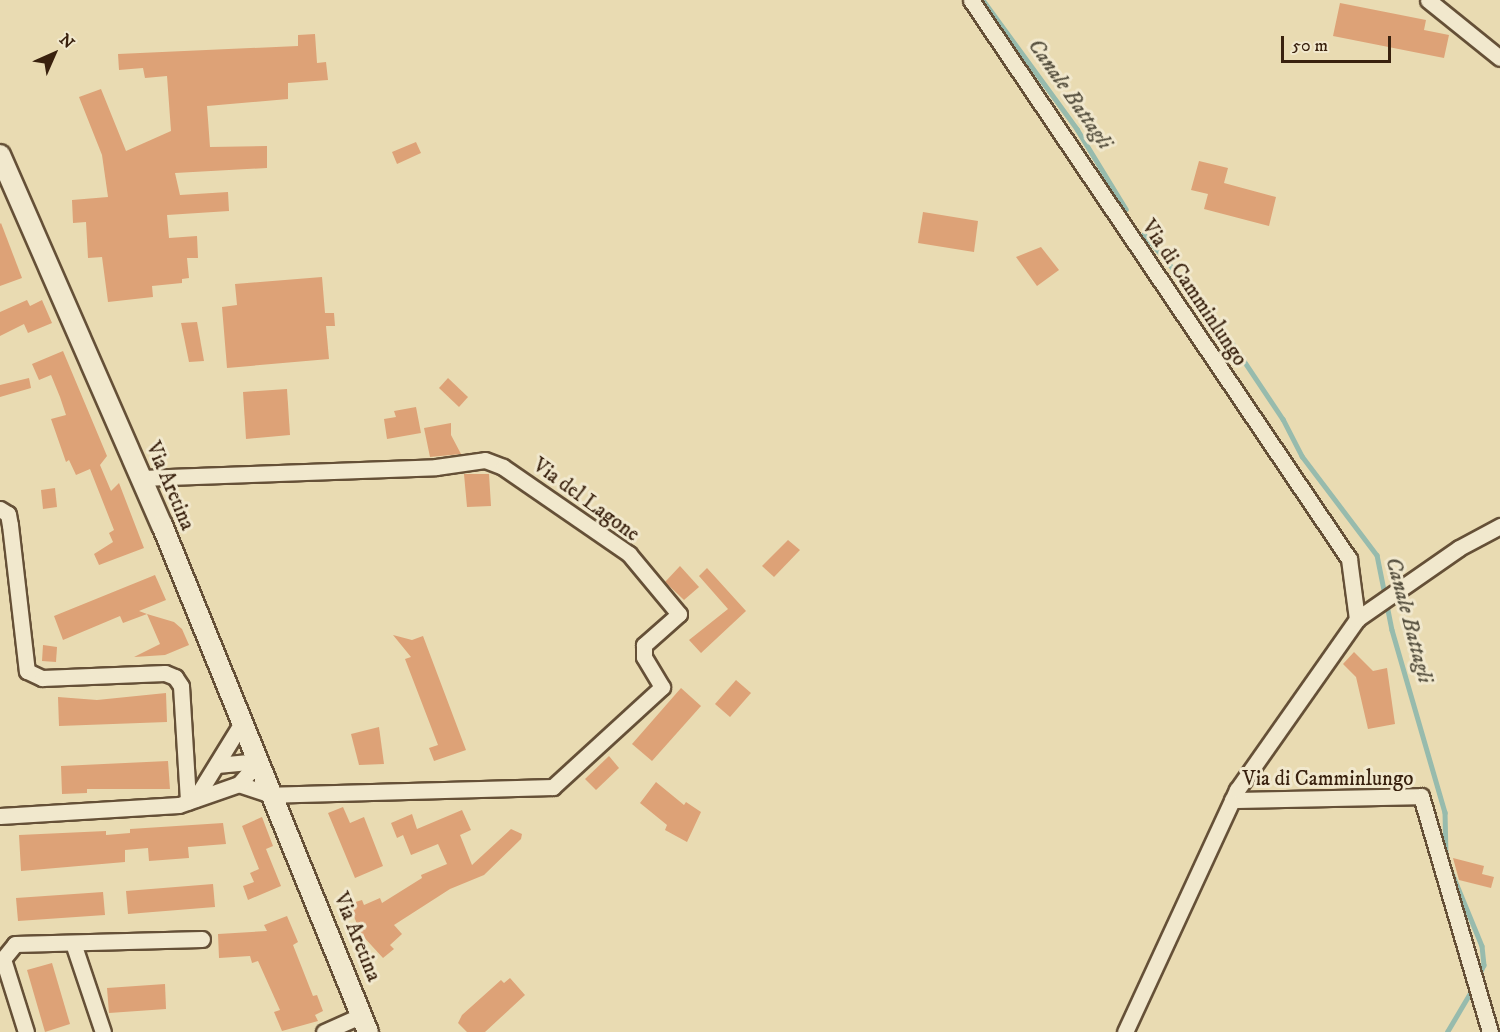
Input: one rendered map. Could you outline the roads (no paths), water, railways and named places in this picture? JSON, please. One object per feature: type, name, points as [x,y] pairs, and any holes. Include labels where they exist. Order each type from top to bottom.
[{"type":"street","name":"Via di Camminlungo","points":[[971,0],[1349,559],[1357,619]]},
{"type":"street","points":[[1428,0],[1500,58]]},
{"type":"street","name":"Via Aretina","points":[[0,154],[141,478],[243,721],[365,1023]]},
{"type":"street","name":"Via del Lagone","points":[[141,478],[436,467],[485,460],[503,467],[629,555],[679,614],[644,645],[644,657],[662,687],[553,787],[272,795]]},
{"type":"street","points":[[0,509],[8,514],[10,525],[27,671],[42,678],[165,674],[175,677],[181,686],[191,801]]},
{"type":"street","name":"Via di Camminlungo","points":[[1125,1032],[1232,800],[1357,619],[1459,548],[1500,526]]},
{"type":"street","points":[[191,801],[217,765],[243,721]]},
{"type":"street","points":[[217,765],[259,761]]},
{"type":"street","points":[[0,816],[191,801],[239,784],[259,761]]},
{"type":"street","points":[[239,784],[272,795]]},
{"type":"street","name":"Via di Camminlungo","points":[[1232,800],[1421,796],[1490,1032]]},
{"type":"street","points":[[26,1032],[3,959],[15,944],[202,939]]},
{"type":"street","points":[[73,943],[103,1032]]},
{"type":"street","points":[[324,1032],[365,1023]]},
{"type":"waterway","name":"Canale Battagli","points":[[983,0],[1077,129],[1126,209]]},
{"type":"waterway","name":"Canale Battagli","points":[[1144,234],[1218,322],[1283,419],[1302,456],[1377,555],[1392,630],[1445,812],[1446,857]]},
{"type":"waterway","name":"Canale Battagli","points":[[1450,868],[1482,946],[1484,965],[1478,978]]},
{"type":"waterway","name":"Canale Battagli","points":[[1447,1032],[1473,988]]}]
